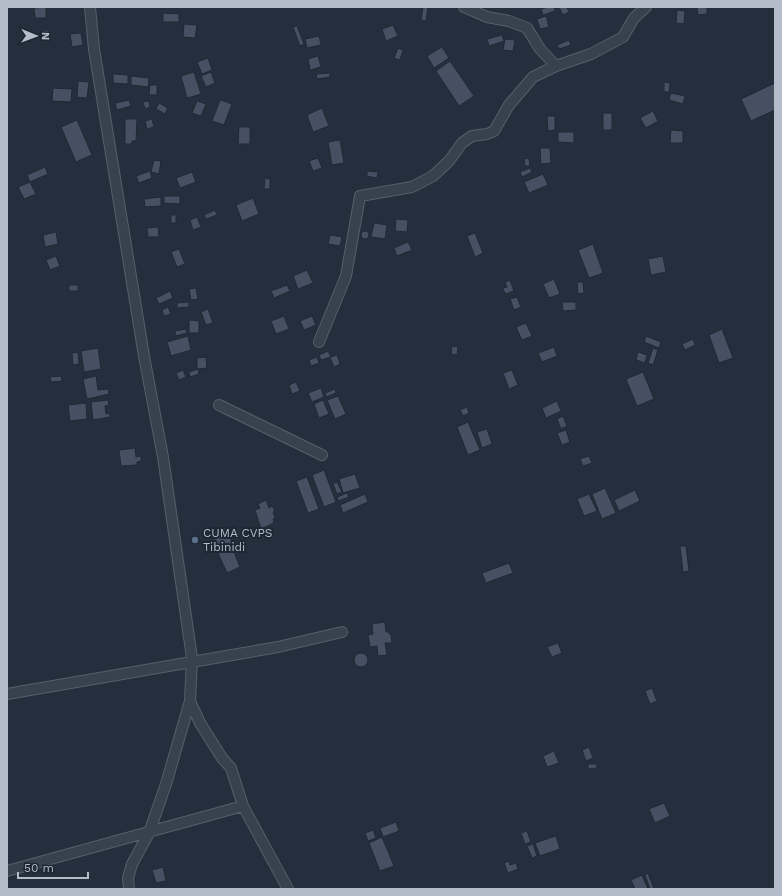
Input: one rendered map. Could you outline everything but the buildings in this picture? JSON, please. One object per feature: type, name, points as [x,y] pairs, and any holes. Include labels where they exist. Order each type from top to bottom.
[{"type":"street","points":[[90,7],[96,64],[144,356],[163,457],[192,662],[190,701],[166,784],[149,833],[132,864],[128,878],[129,889]]},
{"type":"street","points":[[464,7],[487,17],[509,21],[528,28],[540,49],[556,66]]},
{"type":"street","points":[[318,342],[346,276],[360,196],[412,187],[433,176],[448,161],[462,143],[472,136],[487,134],[494,131],[508,105],[533,77],[556,66],[590,54],[623,37],[634,18],[646,7]]},
{"type":"street","points":[[219,405],[322,455]]},
{"type":"street","points":[[7,694],[278,647],[342,632]]},
{"type":"street","points":[[190,701],[200,723],[222,758],[231,768],[243,806],[288,889]]},
{"type":"street","points":[[7,872],[243,806]]},
{"type":"place","name":"CUMA CVPS Tibinidi","points":[[195,540]]}]
